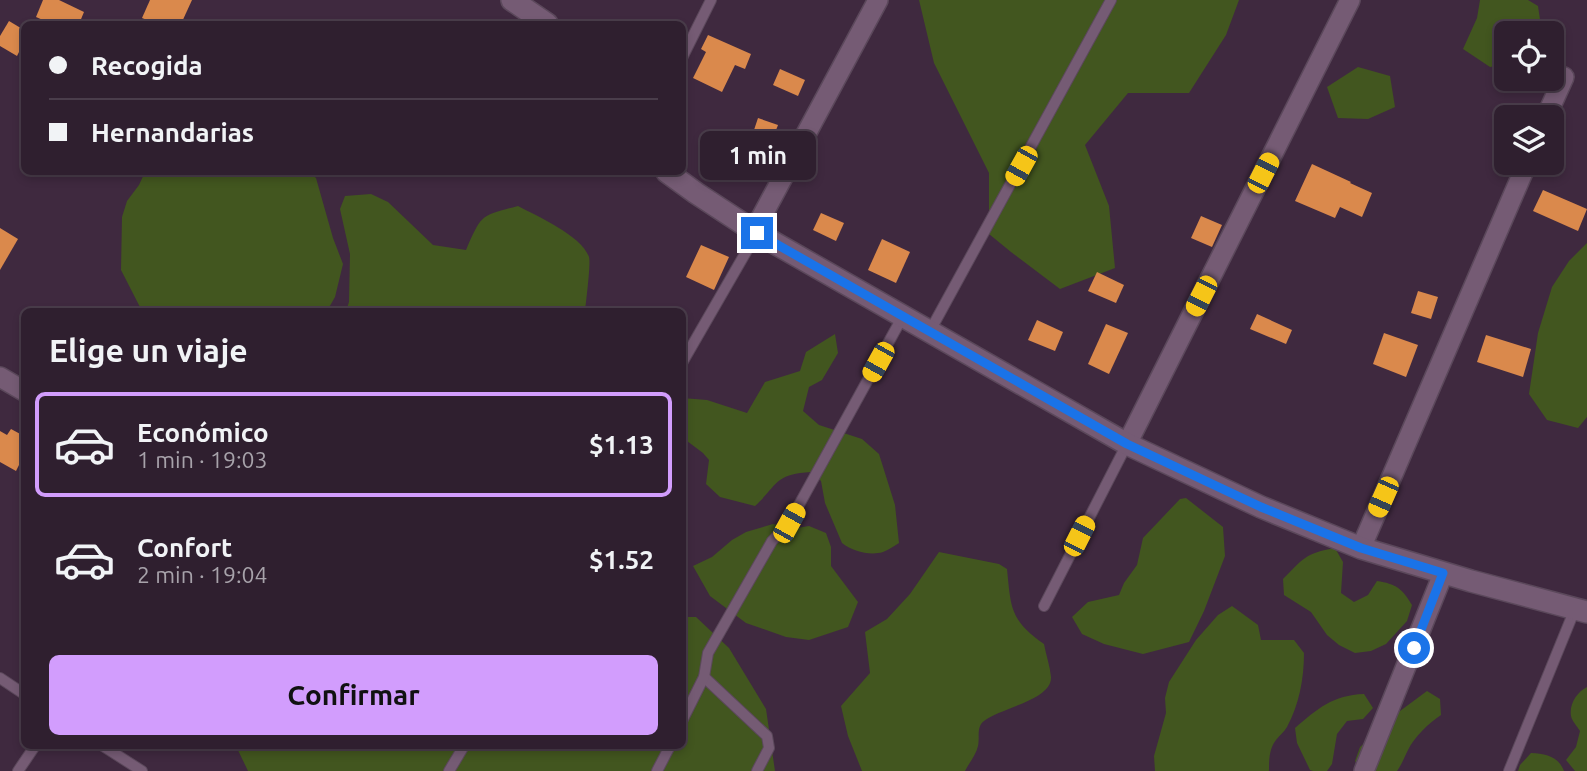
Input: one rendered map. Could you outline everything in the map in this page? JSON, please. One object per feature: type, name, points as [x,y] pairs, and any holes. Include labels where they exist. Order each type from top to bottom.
[{"type":"street","points":[[512,0],[543,21]]},
{"type":"street","points":[[756,232],[878,0]]},
{"type":"street","points":[[1127,444],[1350,0]]},
{"type":"street","points":[[671,175],[756,232],[1127,444],[1261,507],[1361,548],[1581,611]]},
{"type":"street","points":[[1361,548],[1522,175]]},
{"type":"street","points":[[0,377],[21,389]]},
{"type":"street","points":[[1364,771],[1443,573]]},
{"type":"lane","points":[[686,50],[711,0]]},
{"type":"lane","points":[[930,332],[1111,0]]},
{"type":"lane","points":[[686,356],[756,232]]},
{"type":"lane","points":[[686,713],[704,677],[708,653],[772,541],[789,523],[903,316]]},
{"type":"lane","points":[[1044,606],[1127,444]]},
{"type":"lane","points":[[1508,771],[1581,611]]},
{"type":"lane","points":[[704,677],[767,736],[769,747],[757,771]]},
{"type":"lane","points":[[0,678],[21,692]]},
{"type":"lane","points":[[18,771],[33,749]]},
{"type":"lane","points":[[108,749],[142,771]]},
{"type":"lane","points":[[449,771],[462,749]]},
{"type":"lane","points":[[657,771],[668,749]]},
{"type":"green space","points":[[919,0],[1239,0],[1226,35],[1189,93],[1128,93],[1085,145],[1109,206],[1115,268],[1060,289],[989,234],[989,173],[934,63]]},
{"type":"green space","points":[[1480,0],[1528,0],[1538,6],[1540,21],[1494,21],[1494,66],[1490,67],[1463,49],[1477,18]]},
{"type":"green space","points":[[1358,67],[1390,76],[1395,107],[1368,119],[1338,118],[1327,87]]},
{"type":"green space","points":[[144,175],[312,175],[316,178],[343,264],[335,297],[329,308],[140,308],[121,270],[122,217],[127,201]]},
{"type":"green space","points":[[371,194],[388,202],[433,245],[466,250],[484,218],[518,206],[568,234],[585,249],[589,257],[585,308],[347,308],[350,254],[340,209],[345,196]]},
{"type":"green space","points":[[1587,243],[1587,417],[1578,428],[1547,420],[1529,394],[1538,333],[1552,287],[1569,261]]},
{"type":"green space","points":[[835,334],[838,353],[822,380],[809,387],[803,411],[819,425],[862,439],[879,454],[895,505],[899,543],[885,551],[861,552],[842,543],[825,503],[821,481],[811,472],[783,478],[755,506],[720,497],[706,484],[709,460],[686,440],[686,398],[707,400],[747,413],[765,382],[800,371],[806,352]]},
{"type":"green space","points":[[1186,498],[1223,527],[1225,556],[1189,642],[1143,654],[1104,644],[1082,634],[1072,617],[1088,602],[1119,595],[1137,565],[1143,538],[1180,499]]},
{"type":"green space","points":[[773,524],[797,528],[809,526],[826,533],[831,547],[831,566],[858,602],[848,627],[809,640],[786,637],[746,623],[710,596],[693,566],[712,557],[746,532]]},
{"type":"green space","points":[[1335,548],[1343,562],[1341,593],[1354,602],[1368,595],[1377,581],[1398,588],[1412,605],[1407,621],[1386,644],[1371,651],[1355,653],[1339,645],[1327,635],[1311,612],[1284,595],[1283,579],[1300,562],[1317,552]]},
{"type":"green space","points":[[939,552],[999,564],[1007,569],[1014,612],[1024,628],[1044,644],[1051,677],[1049,685],[1034,698],[982,723],[977,749],[965,771],[862,771],[848,736],[841,706],[870,673],[865,632],[887,619],[910,594]]},
{"type":"green space","points":[[1232,606],[1258,625],[1261,640],[1294,640],[1304,653],[1298,701],[1287,727],[1272,747],[1269,771],[1155,771],[1154,756],[1166,713],[1165,698],[1169,682],[1196,640],[1218,615]]},
{"type":"green space","points":[[686,617],[696,617],[729,648],[766,709],[775,771],[248,771],[237,749],[686,749]]},
{"type":"green space","points":[[1587,687],[1587,771],[1575,771],[1566,760],[1576,747],[1580,731],[1572,718],[1571,707],[1577,695]]},
{"type":"green space","points":[[1427,691],[1440,699],[1441,715],[1414,740],[1397,771],[1361,771],[1355,761],[1360,747]]},
{"type":"green space","points":[[1364,694],[1373,708],[1363,719],[1347,721],[1337,734],[1332,764],[1327,771],[1310,770],[1297,743],[1295,728],[1334,700]]},
{"type":"green space","points":[[1531,753],[1551,757],[1564,771],[1518,771]]},
{"type":"building","points":[[43,0],[59,0],[84,12],[80,21],[45,21],[36,17]]},
{"type":"building","points":[[150,0],[192,0],[182,21],[150,21],[142,18]]},
{"type":"building","points":[[9,21],[21,28],[21,48],[17,56],[0,46],[0,36]]},
{"type":"building","points":[[708,35],[751,54],[745,69],[735,65],[722,92],[693,78],[706,52],[701,49]]},
{"type":"building","points":[[780,69],[805,80],[798,96],[773,85]]},
{"type":"building","points":[[758,118],[778,125],[771,143],[752,136]]},
{"type":"building","points":[[1312,164],[1372,193],[1362,217],[1340,207],[1335,218],[1295,201]]},
{"type":"building","points":[[1543,190],[1587,209],[1578,231],[1533,211]]},
{"type":"building","points":[[821,213],[844,223],[836,241],[813,230]]},
{"type":"building","points":[[1201,216],[1222,225],[1212,247],[1191,238]]},
{"type":"building","points":[[0,228],[18,239],[0,270]]},
{"type":"building","points":[[882,239],[910,252],[896,283],[868,270]]},
{"type":"building","points":[[701,245],[729,257],[714,290],[686,277]]},
{"type":"building","points":[[1097,272],[1124,285],[1116,303],[1088,291]]},
{"type":"building","points":[[1418,291],[1438,297],[1431,319],[1411,313]]},
{"type":"building","points":[[1257,314],[1292,330],[1286,344],[1250,329]]},
{"type":"building","points":[[1037,320],[1063,332],[1055,351],[1028,340]]},
{"type":"building","points":[[1106,324],[1128,333],[1109,374],[1088,364]]},
{"type":"building","points":[[1384,333],[1418,345],[1406,377],[1373,364]]},
{"type":"building","points":[[1486,335],[1531,349],[1523,377],[1477,362]]},
{"type":"building","points":[[11,429],[21,434],[21,461],[16,471],[0,462],[0,431],[7,435]]},
{"type":"route","points":[[757,233],[1127,444],[1261,507],[1361,548],[1443,573],[1414,648]]}]
